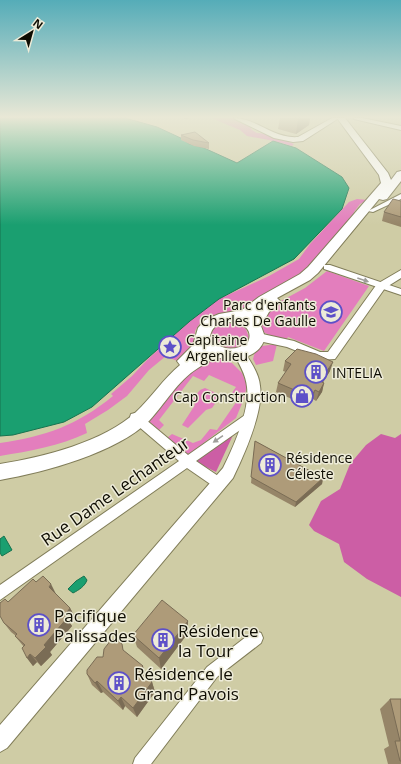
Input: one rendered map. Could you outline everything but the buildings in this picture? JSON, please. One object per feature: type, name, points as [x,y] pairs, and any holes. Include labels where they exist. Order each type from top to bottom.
[{"type":"main road","points":[[366,154],[384,175],[396,178]]},
{"type":"main road","points":[[378,168],[396,178]]},
{"type":"main road","points":[[0,472],[60,458],[100,443],[98,439],[116,430],[159,399],[172,380],[192,363],[220,352],[239,353],[252,347],[264,309],[309,281],[327,267],[396,178]]},
{"type":"main road","points":[[0,461],[51,451],[99,435],[132,419],[164,380],[200,347],[204,331],[211,322],[224,317],[247,313],[264,300],[305,277],[396,178]]},
{"type":"main road","points":[[231,317],[248,322],[256,332]]},
{"type":"main road","points":[[203,336],[208,345],[220,352]]},
{"type":"main road","points":[[22,468],[23,463],[42,458],[51,451]]},
{"type":"street","points":[[371,211],[401,196],[396,178]]},
{"type":"street","points":[[327,267],[401,292]]},
{"type":"street","points":[[256,332],[319,356],[331,356],[381,286],[401,273]]},
{"type":"street","points":[[0,741],[220,484],[234,463],[249,418],[254,388],[249,371],[239,353]]},
{"type":"street","name":"Rue Dame Lechanteur","points":[[0,593],[249,418]]},
{"type":"street","points":[[132,419],[220,484]]},
{"type":"street","points":[[141,764],[212,672],[256,638]]},
{"type":"shaded area","points":[[0,154],[216,154],[237,163],[252,154],[305,154],[342,177],[349,188],[342,209],[294,259],[219,299],[190,321],[92,407],[64,422],[13,435],[0,436]]},
{"type":"shaded area","points":[[357,199],[368,200],[360,204],[354,212],[355,215],[307,268],[298,275],[260,296],[238,312],[221,313],[210,316],[200,323],[195,331],[194,342],[190,350],[177,361],[166,356],[149,370],[127,396],[85,424],[87,433],[55,445],[0,456],[0,443],[32,437],[60,428],[86,415],[113,396],[111,394],[132,376],[148,359],[191,320],[219,299],[269,276],[299,259],[310,244],[349,202]]},
{"type":"shaded area","points":[[327,271],[369,286],[324,351],[288,337],[286,340],[274,337],[261,331],[260,326],[271,308],[305,288]]},
{"type":"shaded area","points":[[224,323],[237,324],[246,329],[249,338],[246,343],[235,349],[223,348],[217,345],[210,335],[214,327]]},
{"type":"shaded area","points":[[277,344],[273,361],[256,365],[253,359],[255,352],[262,346]]},
{"type":"shaded area","points":[[212,359],[224,359],[232,363],[242,373],[247,386],[236,418],[188,455],[167,438],[172,434],[193,443],[201,440],[210,429],[217,430],[239,398],[231,394],[236,387],[209,375],[204,381],[193,376],[159,420],[164,425],[159,430],[148,421],[185,376]]},
{"type":"shaded area","points":[[205,388],[218,394],[219,398],[212,408],[206,410],[188,428],[182,425],[195,405],[192,400],[200,390]]},
{"type":"shaded area","points":[[381,434],[395,438],[401,434],[401,597],[367,579],[344,562],[339,544],[314,531],[309,525],[321,501],[340,489],[350,464],[366,445]]},
{"type":"shaded area","points":[[233,435],[216,472],[196,462],[196,457]]},
{"type":"shaded area","points":[[4,536],[12,550],[2,556],[0,553],[0,539]]},
{"type":"shaded area","points":[[84,576],[87,580],[82,588],[73,593],[68,589],[76,581]]},
{"type":"place","name":"Parc d'enfants Charles De Gaulle","points":[[331,312]]},
{"type":"place","name":"Capitaine Argenlieu","points":[[170,347]]},
{"type":"place","name":"INTELIA","points":[[316,372]]},
{"type":"place","name":"Cap Construction","points":[[302,396]]},
{"type":"place","name":"Résidence Céleste","points":[[270,465]]},
{"type":"place","name":"Pacifique Palissades","points":[[39,625]]},
{"type":"place","name":"Résidence la Tour","points":[[163,640]]},
{"type":"place","name":"Résidence le Grand Pavois","points":[[119,683]]}]
